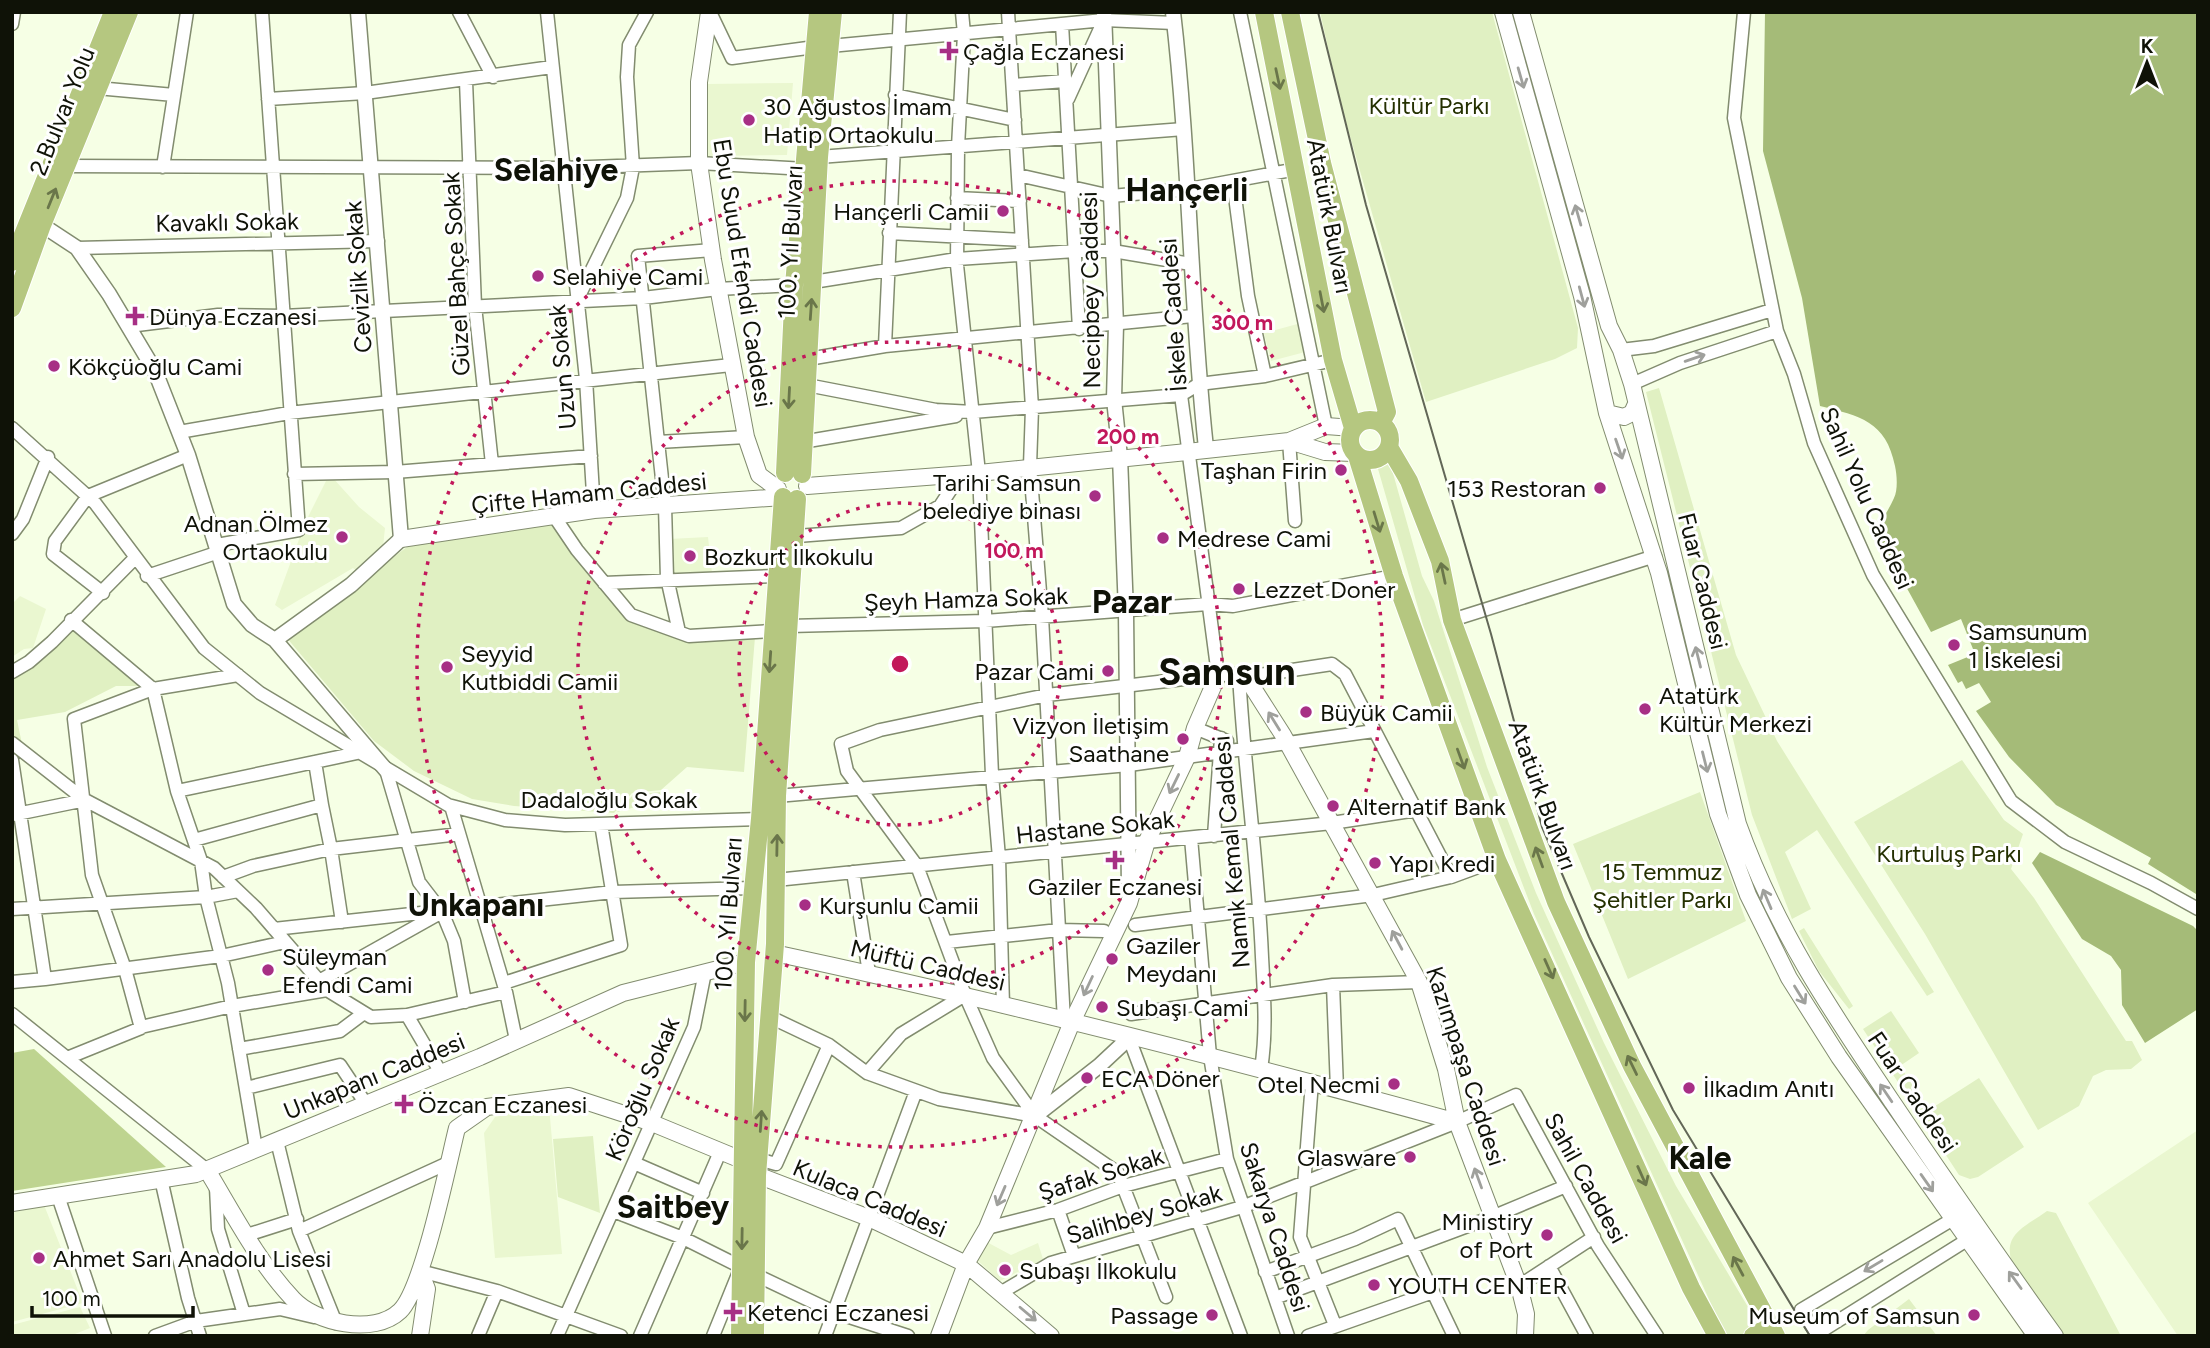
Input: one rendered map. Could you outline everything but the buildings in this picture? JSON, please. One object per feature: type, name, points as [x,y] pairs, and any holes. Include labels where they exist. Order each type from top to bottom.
[{"type":"main road","name":"2.Bulvar Yolu","points":[[12,262],[16,242],[113,12]]},
{"type":"main road","name":"2.Bulvar Yolu","points":[[12,308],[42,225],[130,12]]},
{"type":"main road","name":"100. Yıl Bulvarı","points":[[753,1165],[747,941],[781,629],[797,536],[792,486],[794,285],[812,163],[822,47],[818,12]]},
{"type":"main road","name":"100. Yıl Bulvarı","points":[[822,47],[834,12]]},
{"type":"main road","name":"Atatürk Bulvarı","points":[[1264,12],[1333,360],[1353,428]]},
{"type":"main road","name":"Atatürk Bulvarı","points":[[1290,12],[1322,163],[1387,412],[1381,423]]},
{"type":"main road","name":"Fuar Caddesi","points":[[1503,12],[1582,296],[1607,413],[1655,556],[1718,814],[1748,895],[1789,978],[1839,1057],[2036,1336]]},
{"type":"main road","name":"Fuar Caddesi","points":[[1521,12],[1609,326],[1621,350],[1632,384],[1738,824],[1773,912],[1818,992],[1972,1220],[2055,1336]]},
{"type":"main road","name":"Ebu Suud Efendi Caddesi","points":[[710,13],[699,82],[699,163],[718,289],[746,436],[759,475],[792,486]]},
{"type":"main road","name":"100. Yıl Bulvarı","points":[[740,1336],[748,1271],[753,1165],[775,948],[781,629],[776,576],[802,442],[807,385],[813,282],[812,163]]},
{"type":"main road","points":[[1595,359],[1605,350],[1621,350]]},
{"type":"main road","points":[[1607,413],[1624,417],[1632,413],[1636,404]]},
{"type":"main road","points":[[1289,441],[1325,452],[1355,455],[1372,460],[1379,458],[1389,447],[1389,434],[1381,423],[1363,421],[1353,428],[1349,441],[1355,455],[1394,576],[1497,860],[1691,1288],[1717,1336]]},
{"type":"main road","points":[[1322,428],[1325,452]]},
{"type":"main road","name":"Çifte Hamam Caddesi","points":[[401,539],[594,510],[665,506],[792,486],[979,473],[1187,452],[1289,441],[1322,428],[1353,428]]},
{"type":"main road","name":"Atatürk Bulvarı","points":[[1389,447],[1409,481],[1440,561],[1452,620],[1556,902],[1632,1066],[1773,1331]]},
{"type":"main road","points":[[939,1336],[966,1264],[987,1228],[1035,1116],[1068,1021],[1129,903],[1147,841],[1187,757],[1195,728],[1217,675]]},
{"type":"main road","name":"Kazımpaşa Caddesi","points":[[1242,675],[1287,744],[1419,982],[1446,1069],[1457,1122],[1519,1286],[1526,1314],[1525,1336]]},
{"type":"main road","points":[[747,941],[775,948]]},
{"type":"main road","name":"Müftü Caddesi","points":[[775,948],[869,974],[965,995],[1312,1082],[1457,1122]]},
{"type":"main road","points":[[746,966],[773,973]]},
{"type":"main road","name":"Unkapanı Caddesi","points":[[12,1203],[161,1180],[211,1177],[256,1149],[441,1073],[623,993],[705,972],[746,966]]},
{"type":"main road","name":"Kulaca Caddesi","points":[[211,1177],[247,1235],[294,1301],[336,1323],[369,1327],[400,1311],[420,1271],[457,1128],[488,1107],[569,1096],[652,1123],[753,1165],[966,1264],[1051,1336]]},
{"type":"main road","points":[[420,1271],[427,1289],[420,1336]]},
{"type":"main road","name":"100. Yıl Bulvarı","points":[[748,1271],[755,1336]]},
{"type":"main road","points":[[1753,1336],[1773,1331]]},
{"type":"street","points":[[12,23],[14,12]]},
{"type":"street","points":[[163,167],[187,12]]},
{"type":"street","points":[[147,576],[218,548],[299,530],[262,12]]},
{"type":"street","name":"Cevizlik Sokak","points":[[358,12],[401,539]]},
{"type":"street","points":[[459,12],[493,77]]},
{"type":"street","name":"Uzun Sokak","points":[[548,12],[586,379],[594,510]]},
{"type":"street","points":[[577,300],[627,198],[634,167],[629,45],[647,12]]},
{"type":"street","points":[[885,346],[900,12]]},
{"type":"street","points":[[962,12],[964,34],[958,147],[957,259],[963,339],[979,473],[992,775],[999,858],[1003,1006]]},
{"type":"street","points":[[1009,12],[1032,408],[1030,466],[1042,617],[1059,930],[1068,1021]]},
{"type":"street","points":[[1240,12],[1315,364],[1322,428]]},
{"type":"street","name":"Sahil Yolu Caddesi","points":[[1744,12],[1734,118],[1772,310],[1814,443],[1873,575],[2011,801],[2065,842],[2198,909]]},
{"type":"street","points":[[710,13],[732,58],[1011,30],[1104,16],[1174,18]]},
{"type":"street","points":[[1066,103],[1104,16]]},
{"type":"street","name":"Necipbey Caddesi","points":[[1104,16],[1116,325],[1114,400],[1120,457],[1126,612],[1129,903]]},
{"type":"street","name":"İskele Caddesi","points":[[1174,18],[1189,189],[1193,316],[1206,448]]},
{"type":"street","points":[[1062,24],[1079,329]]},
{"type":"street","points":[[268,99],[365,93],[552,67]]},
{"type":"street","name":"Güzel Bahçe Sokak","points":[[466,81],[472,168],[474,306],[492,464]]},
{"type":"street","points":[[1014,85],[1065,81]]},
{"type":"street","points":[[97,88],[174,95]]},
{"type":"street","points":[[895,95],[1015,120]]},
{"type":"street","points":[[66,166],[563,168],[699,163],[812,163],[893,151],[1184,129]]},
{"type":"street","points":[[1018,175],[1111,196],[1189,189],[1297,169]]},
{"type":"street","points":[[1233,181],[1248,296],[1265,376]]},
{"type":"street","points":[[957,198],[1020,201]]},
{"type":"street","points":[[42,225],[76,248],[155,371],[188,455],[234,604],[252,625],[275,640],[386,769],[418,882],[442,912],[454,941],[464,1002]]},
{"type":"street","points":[[890,233],[1022,240]]},
{"type":"street","name":"Kavaklı Sokak","points":[[76,248],[378,241]]},
{"type":"street","points":[[679,632],[667,578],[665,506],[638,256],[712,250]]},
{"type":"street","points":[[813,282],[957,259],[1075,251],[1113,251],[1191,264]]},
{"type":"street","points":[[129,327],[218,315],[283,316],[643,298],[718,289],[794,285]]},
{"type":"street","points":[[1621,350],[1654,346],[1772,310]]},
{"type":"street","points":[[808,359],[885,346],[1193,316]]},
{"type":"street","points":[[1741,321],[1745,341]]},
{"type":"street","points":[[1632,384],[1659,371],[1777,331]]},
{"type":"street","points":[[802,442],[973,412],[1181,395],[1199,384],[1265,376],[1333,360]]},
{"type":"street","points":[[179,432],[289,413],[732,365]]},
{"type":"street","points":[[807,385],[936,410],[973,412]]},
{"type":"street","points":[[1181,395],[1217,675]]},
{"type":"street","name":"Dadaloğlu Sokak","points":[[12,428],[48,457],[88,496],[204,648],[260,693],[357,753],[451,806],[505,820],[601,824],[760,819]]},
{"type":"street","points":[[659,442],[746,436]]},
{"type":"street","points":[[1289,441],[1295,521]]},
{"type":"street","points":[[103,593],[53,554],[55,541],[88,496],[188,455]]},
{"type":"street","points":[[294,474],[396,472],[591,456]]},
{"type":"street","points":[[12,534],[23,519],[48,457]]},
{"type":"street","points":[[797,536],[901,528],[940,506],[961,474]]},
{"type":"street","name":"Şeyh Hamza Sokak","points":[[554,516],[631,615],[690,636],[781,629],[985,621],[1208,604],[1233,606],[1394,576]]},
{"type":"street","points":[[275,640],[351,584],[401,539]]},
{"type":"street","points":[[1452,620],[1655,556]]},
{"type":"street","points":[[12,673],[29,662],[103,593],[134,559]]},
{"type":"street","points":[[604,583],[667,578],[776,576]]},
{"type":"street","points":[[71,620],[153,689],[177,791],[201,862],[206,897],[232,1006],[256,1149]]},
{"type":"street","points":[[1166,1297],[1118,1173],[1035,1116],[993,1058],[965,995],[917,866],[862,787],[847,771],[841,744],[880,730],[1046,695],[1332,664],[1345,674],[1451,877]]},
{"type":"street","points":[[141,1027],[125,969],[92,876],[74,719],[153,689],[238,675]]},
{"type":"street","name":"Namık Kemal Caddesi","points":[[1242,675],[1243,750],[1260,909],[1266,1037],[1261,1069]]},
{"type":"street","points":[[1195,728],[1222,738],[1243,750]]},
{"type":"street","points":[[777,796],[1129,765],[1374,731]]},
{"type":"street","points":[[1214,836],[1222,738]]},
{"type":"street","points":[[12,743],[85,800],[201,862],[223,877],[274,929],[323,986],[371,1017],[407,1015],[464,1002],[621,945],[601,824]]},
{"type":"street","points":[[177,791],[357,753]]},
{"type":"street","points":[[12,760],[17,814],[36,908],[45,979]]},
{"type":"street","points":[[315,762],[342,922]]},
{"type":"street","points":[[17,814],[85,800]]},
{"type":"street","points":[[194,840],[322,805]]},
{"type":"street","points":[[451,806],[481,908],[494,942],[516,1040]]},
{"type":"street","name":"Hastane Sokak","points":[[776,880],[1253,832],[1417,810]]},
{"type":"street","points":[[223,877],[253,866],[331,849],[459,834]]},
{"type":"street","name":"Sakarya Caddesi","points":[[1191,838],[1195,916],[1210,1056],[1227,1159],[1289,1336]]},
{"type":"street","points":[[1135,925],[1373,895],[1451,877],[1497,860]]},
{"type":"street","points":[[853,872],[869,974]]},
{"type":"street","points":[[274,929],[613,892],[752,888]]},
{"type":"street","points":[[12,909],[206,897],[237,891]]},
{"type":"street","points":[[67,1058],[141,1027],[323,986],[442,912]]},
{"type":"street","points":[[947,942],[1059,930],[1104,931]]},
{"type":"street","points":[[12,982],[221,956],[285,942]]},
{"type":"street","name":"Köroğlu Sokak","points":[[557,1336],[694,1027],[705,972]]},
{"type":"street","points":[[1131,1014],[1333,985],[1419,982]]},
{"type":"street","points":[[1333,985],[1337,1089]]},
{"type":"street","points":[[867,1073],[901,1034],[965,995]]},
{"type":"street","points":[[239,1049],[340,1031],[364,1013]]},
{"type":"street","points":[[12,1014],[211,1177],[218,1229],[244,1314]]},
{"type":"street","points":[[407,1015],[441,1073]]},
{"type":"street","points":[[768,1016],[829,1045],[867,1073],[939,1099],[1035,1116],[1099,1066],[1129,1038],[1177,1173],[1241,1336]]},
{"type":"street","points":[[753,1165],[776,1164],[829,1045]]},
{"type":"street","points":[[246,1088],[340,1065],[366,1104]]},
{"type":"street","points":[[1312,1082],[1300,1237],[1335,1325]]},
{"type":"street","points":[[825,1336],[916,1091]]},
{"type":"street","name":"Sahil Caddesi","points":[[1457,1122],[1516,1095],[1594,1237],[1657,1336]]},
{"type":"street","name":"Salihbey Sokak","points":[[1002,1292],[1051,1263],[1242,1207],[1457,1122]]},
{"type":"street","points":[[276,1141],[298,1225],[336,1323]]},
{"type":"street","points":[[640,1336],[720,1152]]},
{"type":"street","name":"Şafak Sokak","points":[[987,1228],[1058,1209],[1123,1186],[1227,1159]]},
{"type":"street","points":[[247,1235],[298,1225],[448,1163]]},
{"type":"street","points":[[634,1163],[703,1192]]},
{"type":"street","points":[[161,1180],[200,1336]]},
{"type":"street","points":[[1275,1298],[1317,1280],[1492,1217],[1566,1186]]},
{"type":"street","points":[[58,1196],[105,1336]]},
{"type":"street","points":[[1058,1209],[1074,1256]]},
{"type":"street","points":[[612,1211],[683,1238],[834,1312],[905,1335]]},
{"type":"street","points":[[1265,1272],[1355,1239],[1398,1219],[1454,1336]]},
{"type":"street","points":[[1953,1219],[1801,1310],[1817,1334],[1967,1240]]},
{"type":"street","points":[[1519,1286],[1594,1237]]},
{"type":"street","points":[[1549,1266],[1587,1336]]},
{"type":"street","points":[[420,1271],[497,1291],[567,1314],[621,1336]]},
{"type":"street","points":[[713,1336],[748,1271]]},
{"type":"street","points":[[478,1336],[497,1291]]},
{"type":"street","points":[[1308,1336],[1433,1292]]},
{"type":"street","points":[[155,1336],[196,1321],[280,1309],[336,1323]]},
{"type":"shaded area","points":[[1765,12],[2198,12],[2196,894],[2148,864],[2151,858],[2056,805],[2009,757],[1976,711],[1991,702],[1979,683],[1966,689],[1962,681],[1958,683],[1948,665],[1975,654],[1961,619],[1931,632],[1876,532],[1895,495],[1895,466],[1891,451],[1878,430],[1847,413],[1820,406],[1802,298],[1763,151]]},
{"type":"shaded area","name":"30 Ağustos İmam Hatip Ortaokulu","points":[[793,83],[787,155],[708,156],[707,84]]},
{"type":"shaded area","points":[[1301,323],[1309,351],[1271,361],[1264,333]]},
{"type":"shaded area","name":"Adnan Ölmez Ortaokulu","points":[[328,477],[333,478],[359,507],[385,528],[383,547],[357,571],[353,568],[282,610],[275,605],[305,523]]},
{"type":"shaded area","name":"Bozkurt İlkokulu","points":[[708,537],[712,573],[672,575],[669,539]]},
{"type":"shaded area","points":[[20,596],[46,609],[33,648],[24,649],[12,657],[12,604]]},
{"type":"shaded area","points":[[2040,852],[2193,926],[2198,931],[2198,1009],[2145,1043],[2122,1005],[2121,970],[2111,956],[2082,939],[2032,863]]},
{"type":"shaded area","points":[[34,1049],[166,1167],[12,1191],[12,1053]]},
{"type":"shaded area","points":[[549,1106],[562,1254],[495,1258],[484,1133],[495,1117]]},
{"type":"shaded area","points":[[2198,1130],[2198,1336],[2178,1336],[2088,1203]]},
{"type":"shaded area","name":"Ahmet Sarı Anadolu Lisesi","points":[[44,1205],[83,1303],[12,1322],[12,1213]]},
{"type":"shaded area","name":"Subaşı İlkokulu","points":[[983,1240],[1011,1255],[1038,1243],[1043,1259],[1000,1281],[975,1258]]},
{"type":"shaded area","points":[[80,1307],[90,1328],[70,1336],[12,1336],[12,1325]]},
{"type":"green space","name":"Kültür Parkı","points":[[1320,12],[1492,12],[1578,328],[1577,348],[1555,359],[1426,402],[1340,101]]},
{"type":"green space","points":[[1659,388],[1736,655],[1777,741],[1934,992],[1927,996],[1817,830],[1785,852],[1811,909],[1792,919],[1752,815],[1646,392]]},
{"type":"green space","points":[[1387,452],[1422,576],[1434,601],[1487,767],[1536,893],[1604,1043],[1676,1186],[1748,1307],[1751,1325],[1743,1336],[1727,1336],[1712,1306],[1534,914],[1423,625],[1374,455]]},
{"type":"green space","points":[[553,520],[628,619],[689,640],[755,637],[744,772],[687,767],[661,790],[632,793],[614,813],[514,806],[472,799],[414,771],[374,741],[286,637],[407,547]]},
{"type":"green space","points":[[72,627],[138,686],[116,686],[65,712],[17,720],[22,744],[12,736],[12,680],[49,655]]},
{"type":"green space","name":"Kurtuluş Parkı","points":[[1962,760],[2004,820],[2023,834],[2011,869],[2034,898],[2126,1041],[2132,1041],[2142,1060],[2131,1069],[2106,1070],[2093,1076],[2079,1106],[2038,1130],[1925,934],[1854,822]]},
{"type":"green space","points":[[660,792],[661,800],[617,812],[633,795]]},
{"type":"green space","name":"15 Temmuz Şehitler Parkı","points":[[1700,792],[1746,921],[1628,979],[1573,844]]},
{"type":"green space","points":[[1804,928],[1853,1006],[1849,1009],[1819,971],[1799,931]]},
{"type":"green space","points":[[1891,1011],[1919,1053],[1900,1066],[1929,1110],[1979,1078],[2024,1147],[1978,1177],[1970,1179],[1959,1175],[1863,1029]]},
{"type":"green space","points":[[593,1136],[600,1213],[558,1197],[553,1139]]},
{"type":"green space","points":[[2047,1211],[2056,1213],[2121,1336],[2064,1336],[2011,1259],[2011,1242],[2014,1236],[2025,1225]]},
{"type":"green space","points":[[1909,1299],[1937,1336],[1863,1336],[1868,1330]]},
{"type":"tram line","points":[[1318,12],[1366,205],[1491,634],[1542,827],[1589,937],[1673,1110],[1810,1336]]},
{"type":"place","name":"Çağla Eczanesi","points":[[949,51]]},
{"type":"place","name":"30 Ağustos İmam Hatip Ortaokulu","points":[[749,120]]},
{"type":"place","name":"Hançerli Camii","points":[[1003,211]]},
{"type":"place","name":"Selahiye Cami","points":[[538,276]]},
{"type":"place","name":"Dünya Eczanesi","points":[[135,316]]},
{"type":"place","name":"Kökçüoğlu Cami","points":[[54,366]]},
{"type":"place","name":"Taşhan Firin","points":[[1341,470]]},
{"type":"place","name":"153 Restoran","points":[[1600,488]]},
{"type":"place","name":"Tarihi Samsun belediye binası","points":[[1095,496]]},
{"type":"place","name":"Adnan Ölmez Ortaokulu","points":[[342,537]]},
{"type":"place","name":"Medrese Cami","points":[[1163,538]]},
{"type":"place","name":"Bozkurt İlkokulu","points":[[690,556]]},
{"type":"place","name":"Lezzet Doner","points":[[1239,589]]},
{"type":"place","name":"Samsunum 1 İskelesi","points":[[1954,645]]},
{"type":"place","name":"Seyyid Kutbiddi Camii","points":[[447,667]]},
{"type":"place","name":"Pazar Cami","points":[[1108,671]]},
{"type":"place","name":"Atatürk Kültür Merkezi","points":[[1645,709]]},
{"type":"place","name":"Büyük Camii","points":[[1306,712]]},
{"type":"place","name":"Vizyon İletişim Saathane","points":[[1183,739]]},
{"type":"place","name":"Alternatif Bank","points":[[1333,806]]},
{"type":"place","name":"Gaziler Eczanesi","points":[[1115,860]]},
{"type":"place","name":"Yapı Kredi","points":[[1375,863]]},
{"type":"place","name":"Kurşunlu Camii","points":[[805,905]]},
{"type":"place","name":"Gaziler Meydanı","points":[[1112,959]]},
{"type":"place","name":"Süleyman Efendi Cami","points":[[268,970]]},
{"type":"place","name":"Subaşı Cami","points":[[1102,1007]]},
{"type":"place","name":"ECA Döner","points":[[1087,1078]]},
{"type":"place","name":"Otel Necmi","points":[[1394,1084]]},
{"type":"place","name":"İlkadım Anıtı","points":[[1689,1088]]},
{"type":"place","name":"Özcan Eczanesi","points":[[404,1104]]},
{"type":"place","name":"Glasware","points":[[1410,1157]]},
{"type":"place","name":"Ministiry of Port","points":[[1547,1235]]},
{"type":"place","name":"Ahmet Sarı Anadolu Lisesi","points":[[39,1258]]},
{"type":"place","name":"Subaşı İlkokulu","points":[[1005,1270]]},
{"type":"place","name":"YOUTH CENTER","points":[[1374,1285]]},
{"type":"place","name":"Ketenci Eczanesi","points":[[733,1312]]},
{"type":"place","name":"Passage","points":[[1212,1315]]},
{"type":"place","name":"Museum of Samsun","points":[[1974,1315]]},
{"type":"district","name":"Selahiye","points":[[556,170]]},
{"type":"district","name":"Hançerli","points":[[1187,190]]},
{"type":"district","name":"Pazar","points":[[1132,602]]},
{"type":"district","name":"Samsun","points":[[1227,672]]},
{"type":"district","name":"Unkapanı","points":[[476,905]]},
{"type":"district","name":"Kale","points":[[1700,1158]]},
{"type":"district","name":"Saitbey","points":[[673,1207]]}]
